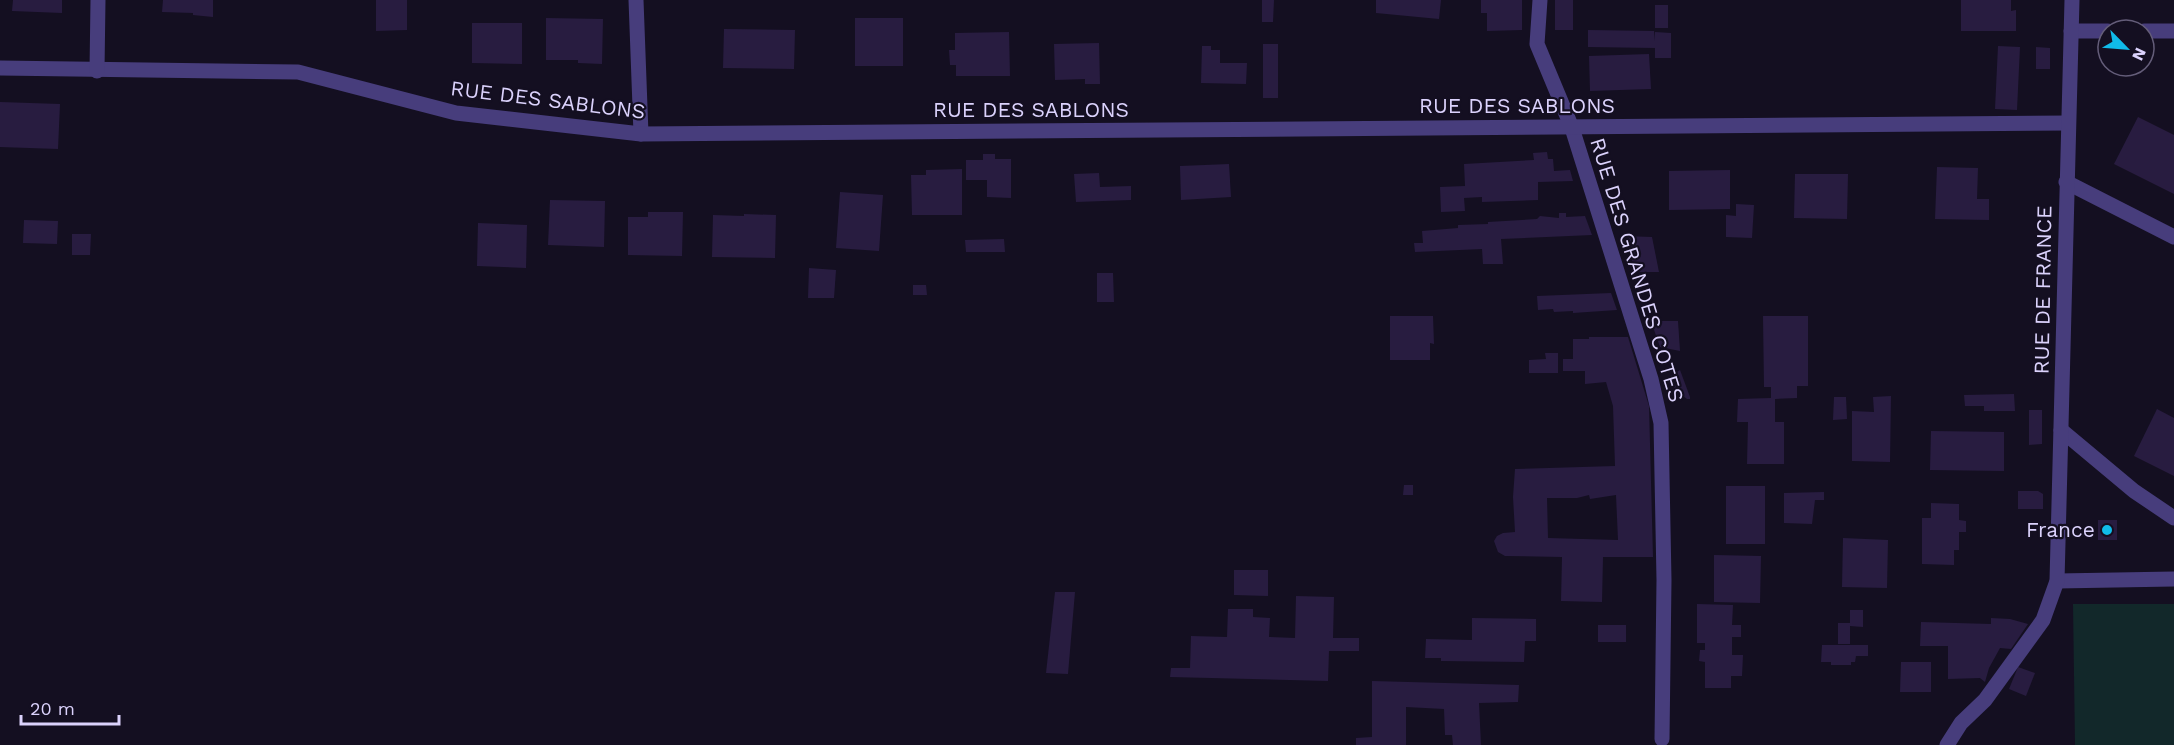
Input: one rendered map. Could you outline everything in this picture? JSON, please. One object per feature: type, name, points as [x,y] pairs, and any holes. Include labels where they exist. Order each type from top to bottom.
[{"type":"street","points":[[97,71],[99,0]]},
{"type":"street","points":[[636,0],[641,134]]},
{"type":"street","name":"RUE DES GRANDES COTES","points":[[1540,0],[1537,44],[1572,128],[1651,379],[1661,423],[1664,580],[1662,739]]},
{"type":"street","name":"RUE DE FRANCE","points":[[1947,745],[1961,723],[1984,700],[2043,620],[2057,581],[2072,0]]},
{"type":"street","points":[[2071,31],[2096,31]]},
{"type":"street","points":[[2156,31],[2174,31]]},
{"type":"street","name":"RUE DES SABLONS","points":[[0,68],[298,72],[456,113],[641,134],[2068,123]]},
{"type":"street","points":[[2066,182],[2174,237]]},
{"type":"street","points":[[2061,430],[2134,491],[2174,518]]},
{"type":"street","points":[[2057,581],[2174,579]]},
{"type":"green space","points":[[2073,604],[2174,604],[2174,745],[2075,745]]},
{"type":"building","points":[[13,0],[62,0],[62,13],[12,11]]},
{"type":"building","points":[[163,0],[213,0],[213,17],[193,15],[193,13],[162,12]]},
{"type":"building","points":[[376,0],[407,0],[407,30],[376,31]]},
{"type":"building","points":[[1262,0],[1274,0],[1273,22],[1262,22]]},
{"type":"building","points":[[1376,0],[1441,0],[1439,19],[1376,13]]},
{"type":"building","points":[[1481,0],[1522,0],[1522,30],[1487,31],[1487,13],[1481,13]]},
{"type":"building","points":[[1555,0],[1573,0],[1573,30],[1555,30]]},
{"type":"building","points":[[1961,0],[2011,0],[2011,11],[2016,10],[2016,31],[1961,31]]},
{"type":"building","points":[[1655,5],[1668,5],[1668,28],[1655,28]]},
{"type":"building","points":[[546,18],[603,19],[602,64],[578,63],[578,60],[546,60]]},
{"type":"building","points":[[855,18],[903,18],[903,66],[855,66]]},
{"type":"building","points":[[472,23],[522,23],[522,64],[472,63]]},
{"type":"building","points":[[724,29],[795,30],[794,69],[723,68]]},
{"type":"building","points":[[1588,30],[1654,31],[1655,41],[1655,32],[1671,33],[1671,58],[1655,58],[1655,48],[1588,47]]},
{"type":"building","points":[[1009,32],[1010,76],[956,76],[956,65],[950,65],[949,50],[955,50],[955,33]]},
{"type":"building","points":[[1099,43],[1100,84],[1085,84],[1085,79],[1055,80],[1054,44]]},
{"type":"building","points":[[1263,44],[1278,44],[1278,98],[1263,98]]},
{"type":"building","points":[[1202,46],[1211,46],[1211,50],[1220,50],[1220,63],[1247,63],[1246,84],[1201,83]]},
{"type":"building","points":[[1998,46],[2020,47],[2017,110],[1995,109]]},
{"type":"building","points":[[2036,47],[2050,48],[2050,69],[2036,69]]},
{"type":"building","points":[[1649,54],[1651,89],[1590,91],[1589,56]]},
{"type":"building","points":[[0,102],[60,104],[58,149],[0,147]]},
{"type":"building","points":[[2138,117],[2174,135],[2174,194],[2114,164]]},
{"type":"building","points":[[1547,152],[1548,159],[1553,159],[1554,171],[1570,170],[1573,181],[1538,182],[1538,200],[1482,202],[1482,197],[1464,198],[1465,211],[1441,212],[1440,187],[1465,186],[1464,164],[1534,160],[1533,153]]},
{"type":"building","points":[[983,154],[995,154],[995,159],[1011,159],[1011,198],[987,197],[987,180],[966,180],[966,160],[983,160]]},
{"type":"building","points":[[1229,164],[1231,197],[1181,200],[1180,166]]},
{"type":"building","points":[[1937,167],[1978,168],[1977,199],[1989,199],[1989,220],[1935,219]]},
{"type":"building","points":[[962,169],[962,215],[912,215],[911,175],[926,175],[926,170]]},
{"type":"building","points":[[1730,170],[1730,209],[1669,210],[1669,171]]},
{"type":"building","points":[[1099,173],[1100,187],[1131,186],[1131,200],[1076,202],[1074,174]]},
{"type":"building","points":[[1795,174],[1848,174],[1847,219],[1794,218]]},
{"type":"building","points":[[840,192],[883,195],[879,251],[836,248]]},
{"type":"building","points":[[550,200],[605,201],[604,247],[548,245]]},
{"type":"building","points":[[1736,204],[1754,205],[1752,238],[1726,237],[1726,215],[1736,216]]},
{"type":"building","points":[[648,212],[683,212],[682,256],[628,255],[628,217],[648,217]]},
{"type":"building","points":[[1559,213],[1566,213],[1566,217],[1585,216],[1592,235],[1501,239],[1503,264],[1483,264],[1482,249],[1415,252],[1414,243],[1423,243],[1422,231],[1458,228],[1458,225],[1537,219],[1540,216],[1559,218]]},
{"type":"building","points":[[744,214],[776,215],[775,258],[712,257],[713,215],[744,216]]},
{"type":"building","points":[[24,220],[58,221],[57,244],[23,243]]},
{"type":"building","points":[[478,223],[527,225],[526,268],[477,266]]},
{"type":"building","points":[[72,234],[91,234],[90,255],[72,255]]},
{"type":"building","points":[[1624,236],[1652,237],[1659,272],[1636,272]]},
{"type":"building","points":[[1004,239],[1005,252],[966,252],[965,240]]},
{"type":"building","points":[[809,268],[836,270],[834,298],[808,298]]},
{"type":"building","points":[[1097,273],[1113,273],[1114,302],[1097,302]]},
{"type":"building","points":[[913,285],[926,285],[927,295],[913,295]]},
{"type":"building","points":[[1611,293],[1617,310],[1573,313],[1573,311],[1554,312],[1553,309],[1538,310],[1537,296]]},
{"type":"building","points":[[1390,316],[1433,316],[1434,344],[1430,343],[1430,360],[1390,360]]},
{"type":"building","points":[[1763,316],[1808,316],[1808,386],[1797,386],[1797,398],[1775,399],[1775,422],[1784,422],[1784,464],[1747,464],[1748,422],[1737,422],[1738,399],[1771,398],[1771,387],[1764,387]]},
{"type":"building","points":[[1651,321],[1678,321],[1680,351],[1660,347]]},
{"type":"building","points":[[1589,337],[1628,337],[1649,406],[1653,557],[1603,557],[1602,602],[1561,601],[1562,557],[1505,556],[1498,552],[1494,541],[1503,533],[1515,532],[1513,497],[1515,469],[1615,466],[1613,406],[1606,382],[1585,384],[1585,371],[1563,371],[1563,359],[1573,359],[1573,339],[1589,339]],"holes":[[[1589,495],[1590,499],[1616,495],[1618,540],[1548,538],[1547,498],[1577,498]]]},
{"type":"building","points":[[1545,353],[1558,353],[1558,373],[1529,373],[1529,360],[1546,359]]},
{"type":"building","points":[[1680,370],[1690,399],[1674,389],[1670,376]]},
{"type":"building","points":[[2014,394],[2015,411],[1984,411],[1984,406],[1965,406],[1964,395]]},
{"type":"building","points":[[1891,396],[1890,462],[1852,461],[1852,411],[1874,412],[1873,397]]},
{"type":"building","points":[[1834,397],[1846,397],[1847,419],[1833,420]]},
{"type":"building","points":[[2157,409],[2174,418],[2174,476],[2134,456]]},
{"type":"building","points":[[2029,410],[2042,410],[2042,444],[2029,445]]},
{"type":"building","points":[[1931,431],[2004,432],[2004,471],[1930,470]]},
{"type":"building","points":[[1404,485],[1413,485],[1413,495],[1403,495]]},
{"type":"building","points":[[1726,486],[1765,486],[1765,544],[1726,544]]},
{"type":"building","points":[[2018,491],[2038,491],[2043,494],[2043,509],[2018,509]]},
{"type":"building","points":[[1824,492],[1824,500],[1815,500],[1812,524],[1784,523],[1784,493]]},
{"type":"building","points":[[1931,503],[1959,504],[1959,520],[1966,521],[1966,532],[1959,532],[1959,550],[1954,550],[1954,565],[1922,564],[1922,518],[1931,518]]},
{"type":"building","name":"France","points":[[2098,520],[2117,520],[2117,540],[2098,540]]},
{"type":"building","points":[[1843,538],[1888,540],[1887,588],[1842,587]]},
{"type":"building","points":[[1714,555],[1761,556],[1760,603],[1714,602]]},
{"type":"building","points":[[1234,570],[1268,570],[1268,596],[1234,595]]},
{"type":"building","points":[[1055,592],[1075,592],[1068,674],[1046,673]]},
{"type":"building","points":[[1296,596],[1334,597],[1333,638],[1359,638],[1359,651],[1329,651],[1328,681],[1170,677],[1171,668],[1190,668],[1191,636],[1227,637],[1228,609],[1253,609],[1253,617],[1270,618],[1269,637],[1295,638]]},
{"type":"building","points":[[1697,604],[1733,605],[1732,625],[1741,625],[1741,637],[1732,637],[1732,655],[1743,655],[1742,676],[1731,676],[1731,688],[1705,688],[1705,662],[1699,661],[1700,650],[1705,650],[1705,643],[1697,643]]},
{"type":"building","points":[[1850,610],[1863,610],[1863,627],[1850,626],[1850,644],[1838,644],[1838,623],[1850,623]]},
{"type":"building","points":[[1472,618],[1536,619],[1536,641],[1525,641],[1524,662],[1441,661],[1441,658],[1425,658],[1426,639],[1472,640]]},
{"type":"building","points":[[1991,618],[2010,619],[2028,624],[2011,649],[2000,648],[1989,668],[1985,682],[1980,678],[1948,679],[1948,646],[1920,646],[1921,622],[1991,624]]},
{"type":"building","points":[[1598,625],[1626,625],[1626,642],[1598,642]]},
{"type":"building","points":[[1822,645],[1868,645],[1868,656],[1856,656],[1855,662],[1851,662],[1851,665],[1831,665],[1831,662],[1821,662]]},
{"type":"building","points":[[1901,662],[1931,662],[1931,692],[1900,692]]},
{"type":"building","points":[[2018,667],[2035,673],[2026,696],[2009,689]]},
{"type":"building","points":[[1372,681],[1519,685],[1518,702],[1479,703],[1481,745],[1453,745],[1452,735],[1445,735],[1444,709],[1406,707],[1406,745],[1356,745],[1356,738],[1372,737]]},
{"type":"place","name":"France","points":[[2107,530]]}]
